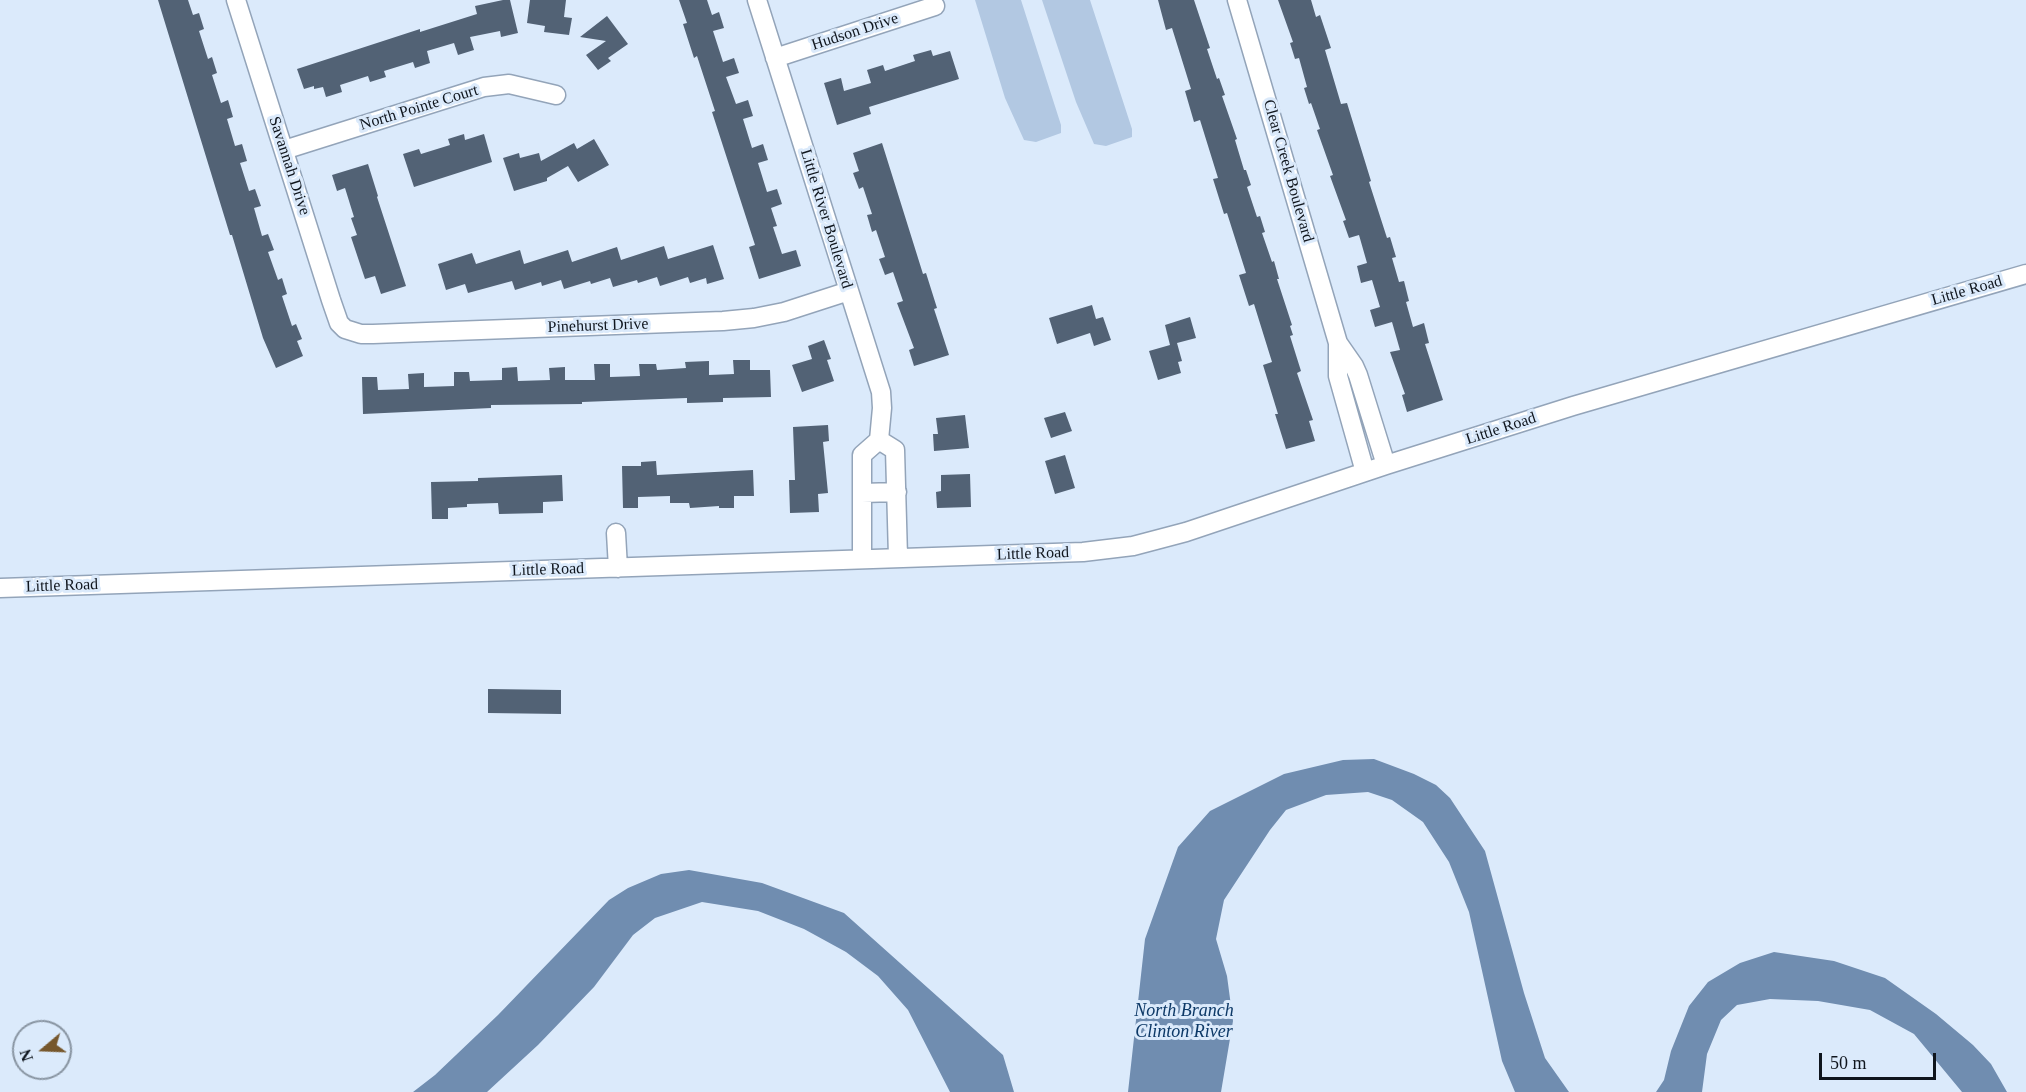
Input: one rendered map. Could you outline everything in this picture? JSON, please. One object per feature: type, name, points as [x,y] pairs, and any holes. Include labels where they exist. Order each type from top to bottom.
[{"type":"street","name":"Savannah Drive","points":[[236,0],[331,300],[339,323],[345,329]]},
{"type":"street","name":"Little River Boulevard","points":[[757,0],[881,392],[879,440]]},
{"type":"street","name":"Clear Creek Boulevard","points":[[1237,0],[1338,343],[1338,376],[1365,472]]},
{"type":"street","name":"Hudson Drive","points":[[775,58],[935,6]]},
{"type":"street","name":"North Pointe Court","points":[[284,150],[484,87],[509,84],[556,96]]},
{"type":"street","name":"Little Road","points":[[0,588],[1083,552],[1132,546],[1186,532],[1386,465],[1607,396],[2026,274]]},
{"type":"street","name":"Pinehurst Drive","points":[[345,329],[361,334],[723,321],[784,312],[849,291]]},
{"type":"street","name":"Clear Creek Boulevard","points":[[1338,343],[1354,366],[1386,465]]},
{"type":"street","points":[[1349,415],[1369,409]]},
{"type":"street","points":[[862,558],[862,455],[879,440],[895,450],[898,557]]},
{"type":"street","points":[[862,493],[897,492]]},
{"type":"street","points":[[615,533],[618,568]]},
{"type":"shaded area","points":[[975,0],[1021,0],[1061,125],[1061,133],[1036,142],[1024,140],[1005,98]]},
{"type":"shaded area","points":[[1042,0],[1090,0],[1132,129],[1132,137],[1106,146],[1094,144],[1076,102]]},
{"type":"water","name":"North Branch Clinton River","points":[[1374,759],[1436,785],[1450,798],[1485,851],[1524,993],[1545,1058],[1569,1092],[1515,1092],[1502,1061],[1469,912],[1449,862],[1423,822],[1392,800],[1368,792],[1326,795],[1286,810],[1270,830],[1224,900],[1216,939],[1227,976],[1233,1021],[1221,1092],[1128,1092],[1145,939],[1178,847],[1210,811],[1284,774],[1343,760]]},
{"type":"water","points":[[689,870],[762,883],[844,913],[1003,1055],[1014,1092],[950,1092],[908,1010],[878,976],[846,952],[804,929],[758,911],[702,902],[655,918],[633,935],[594,987],[538,1045],[487,1092],[413,1092],[435,1075],[498,1015],[609,900],[628,888],[661,874]]},
{"type":"water","points":[[1774,952],[1834,961],[1885,978],[1936,1014],[1973,1045],[1991,1064],[2007,1092],[1962,1092],[1914,1034],[1870,1010],[1818,1001],[1770,999],[1737,1005],[1721,1020],[1707,1054],[1702,1092],[1656,1092],[1664,1080],[1671,1051],[1689,1006],[1708,982],[1740,963]]},
{"type":"building","points":[[158,0],[188,0],[193,15],[199,13],[204,29],[199,31],[208,59],[212,57],[217,73],[212,75],[221,103],[228,100],[233,117],[227,119],[235,146],[242,144],[247,161],[240,163],[249,191],[255,189],[261,206],[254,208],[262,236],[268,234],[274,250],[268,252],[278,280],[282,278],[287,294],[282,296],[292,326],[296,324],[302,339],[297,341],[303,356],[276,368],[263,338]]},
{"type":"building","points":[[510,0],[518,33],[501,37],[500,31],[470,37],[474,50],[458,55],[454,43],[427,51],[430,63],[415,68],[413,62],[384,71],[386,77],[370,82],[368,76],[340,85],[342,92],[326,97],[323,87],[314,89],[314,86],[304,89],[297,69],[420,29],[420,32],[477,14],[475,6]]},
{"type":"building","points":[[530,0],[566,0],[564,17],[572,18],[569,35],[544,32],[545,26],[527,23]]},
{"type":"building","points":[[679,0],[707,0],[712,15],[719,12],[724,28],[713,31],[723,62],[734,58],[739,73],[726,77],[736,104],[748,100],[753,116],[743,119],[752,148],[763,144],[768,160],[758,163],[767,192],[777,189],[782,204],[771,208],[777,226],[773,227],[782,254],[796,250],[801,266],[759,279],[749,247],[755,245],[712,112],[715,111],[697,56],[694,58],[683,24],[687,23]]},
{"type":"building","points":[[1158,0],[1194,0],[1210,48],[1207,49],[1225,95],[1222,96],[1237,139],[1235,140],[1244,170],[1246,170],[1251,185],[1247,187],[1257,217],[1260,216],[1265,232],[1262,233],[1272,262],[1274,261],[1279,279],[1277,279],[1292,325],[1290,326],[1293,335],[1290,336],[1301,371],[1297,373],[1313,420],[1309,421],[1315,441],[1286,449],[1263,365],[1272,362],[1254,304],[1249,306],[1239,275],[1246,273],[1227,213],[1224,214],[1213,179],[1218,178],[1200,120],[1194,122],[1185,91],[1191,89],[1172,28],[1166,30]]},
{"type":"building","points":[[1278,0],[1311,0],[1316,17],[1320,15],[1331,48],[1325,50],[1341,104],[1347,103],[1371,181],[1369,182],[1387,238],[1390,237],[1396,257],[1392,258],[1399,282],[1404,281],[1409,301],[1406,302],[1413,327],[1424,323],[1429,343],[1425,344],[1443,400],[1407,412],[1402,395],[1405,394],[1390,352],[1400,350],[1392,322],[1375,327],[1370,310],[1380,307],[1372,280],[1361,283],[1357,266],[1367,263],[1359,235],[1349,238],[1343,221],[1346,220],[1317,130],[1320,129],[1311,103],[1309,104],[1299,58],[1295,59],[1290,43],[1293,42]]},
{"type":"building","points":[[607,16],[628,44],[608,58],[611,61],[598,70],[586,55],[606,41],[580,37]]},
{"type":"building","points":[[931,50],[933,56],[950,51],[959,79],[869,107],[871,114],[837,125],[824,83],[841,78],[844,91],[871,83],[867,70],[883,65],[885,71],[915,61],[913,55]]},
{"type":"building","points":[[464,134],[465,140],[484,134],[492,162],[414,187],[403,154],[419,149],[421,154],[450,145],[448,139]]},
{"type":"building","points":[[594,139],[609,165],[578,182],[568,166],[547,178],[547,181],[514,191],[503,158],[519,153],[520,158],[539,153],[541,161],[574,143],[577,149]]},
{"type":"building","points":[[882,143],[923,274],[926,273],[937,308],[934,309],[949,355],[914,366],[909,350],[914,348],[897,303],[903,301],[893,272],[885,275],[879,259],[885,257],[876,230],[872,232],[867,215],[872,214],[863,187],[859,189],[853,173],[859,171],[853,153]]},
{"type":"building","points":[[368,164],[406,286],[381,294],[375,276],[365,279],[351,237],[357,235],[345,188],[337,191],[332,175]]},
{"type":"building","points":[[713,245],[724,279],[707,284],[706,278],[690,283],[688,277],[660,286],[657,277],[613,287],[610,278],[564,289],[561,280],[542,286],[541,282],[515,290],[512,281],[468,293],[465,284],[446,290],[438,264],[472,253],[476,264],[520,250],[524,264],[568,250],[572,262],[617,247],[621,260],[664,246],[668,259]]},
{"type":"building","points":[[1092,305],[1096,319],[1103,317],[1111,340],[1094,346],[1090,333],[1057,344],[1049,318]]},
{"type":"building","points":[[1190,317],[1196,338],[1177,343],[1182,361],[1178,362],[1181,373],[1158,380],[1149,351],[1170,345],[1165,325]]},
{"type":"building","points":[[824,340],[831,359],[827,360],[834,381],[802,392],[792,365],[812,359],[808,346]]},
{"type":"building","points":[[733,360],[750,360],[750,370],[770,370],[771,397],[723,398],[723,402],[687,403],[687,398],[582,402],[582,404],[491,405],[491,408],[363,414],[362,377],[377,377],[378,390],[409,389],[408,374],[424,373],[424,387],[454,386],[454,372],[469,372],[470,381],[502,380],[502,368],[517,367],[518,381],[550,380],[549,368],[565,367],[565,380],[595,380],[594,364],[610,364],[610,377],[640,376],[639,364],[656,364],[657,370],[686,368],[685,362],[709,361],[709,375],[734,374]]},
{"type":"building","points":[[1065,412],[1072,431],[1051,438],[1044,418]]},
{"type":"building","points":[[965,415],[969,448],[934,451],[933,434],[938,434],[936,418]]},
{"type":"building","points":[[828,425],[829,441],[823,442],[828,493],[818,494],[819,512],[790,513],[789,480],[795,480],[793,427]]},
{"type":"building","points":[[1065,455],[1075,488],[1055,494],[1045,461]]},
{"type":"building","points":[[656,461],[657,475],[753,470],[754,496],[734,496],[734,508],[719,508],[719,506],[690,508],[689,503],[670,503],[670,496],[638,497],[638,508],[623,508],[622,466],[641,466],[641,462]]},
{"type":"building","points":[[970,474],[971,507],[937,508],[936,492],[941,491],[941,475]]},
{"type":"building","points":[[562,475],[563,501],[543,502],[543,513],[499,514],[498,503],[467,504],[467,507],[448,508],[448,519],[432,519],[431,482]]},
{"type":"building","points":[[488,689],[561,690],[561,714],[488,713]]}]
